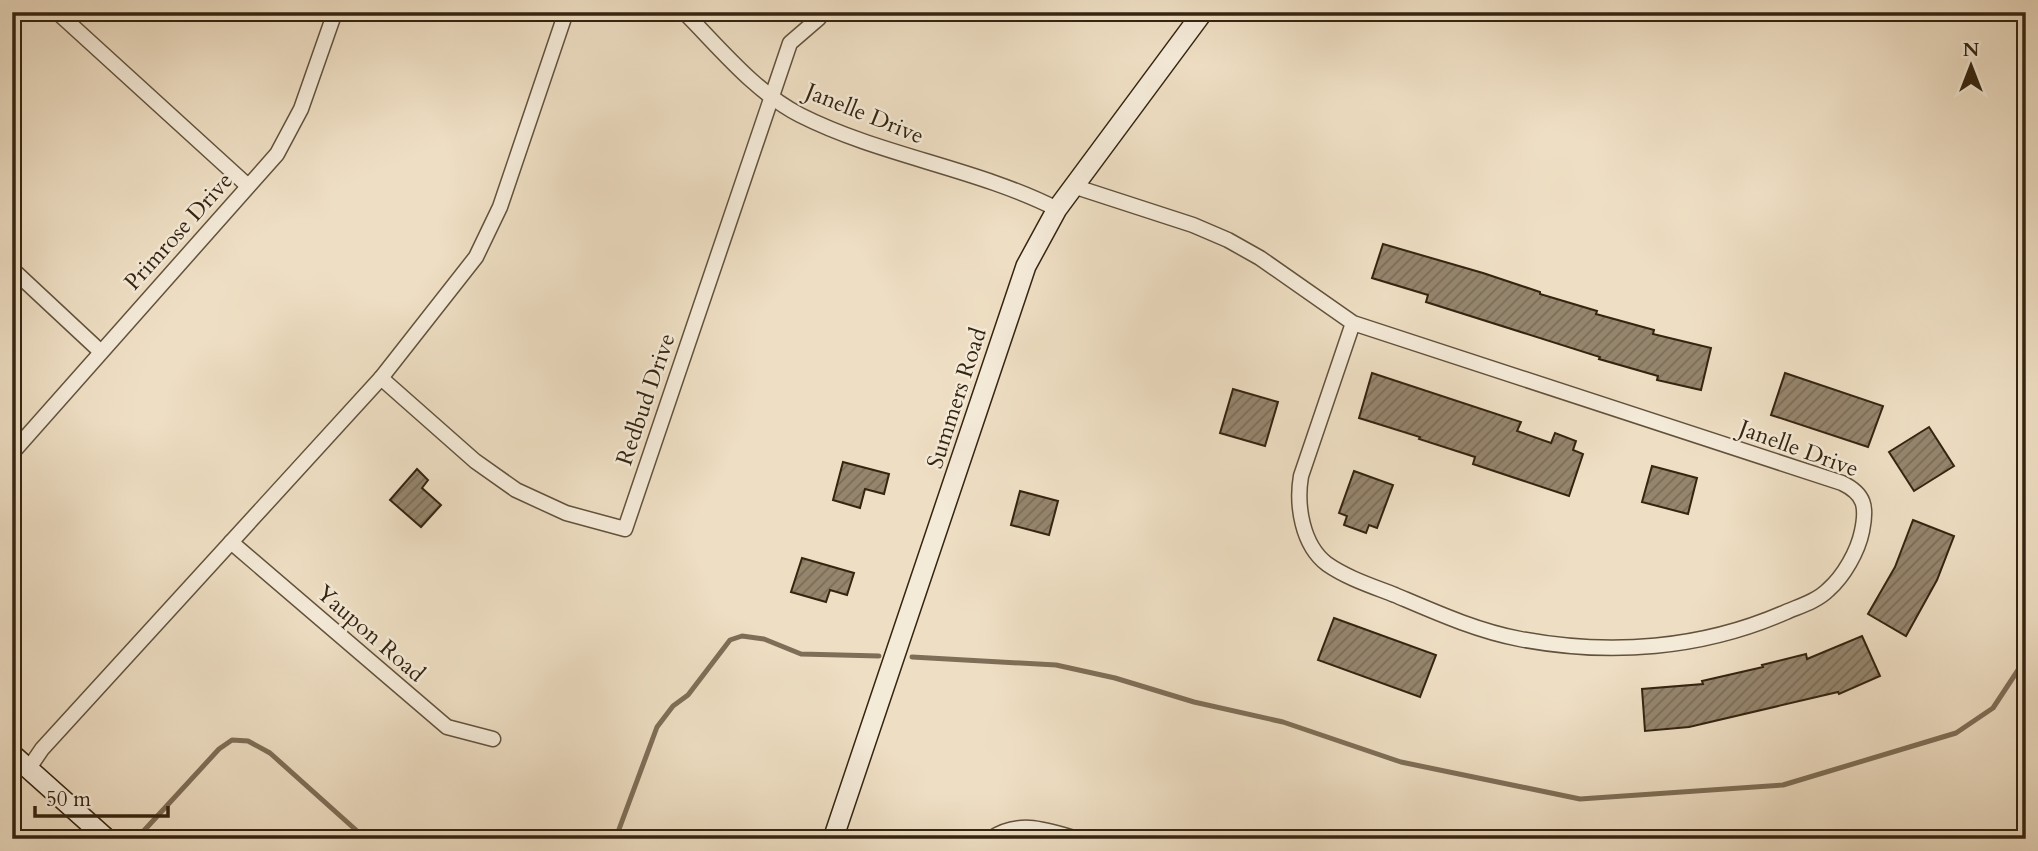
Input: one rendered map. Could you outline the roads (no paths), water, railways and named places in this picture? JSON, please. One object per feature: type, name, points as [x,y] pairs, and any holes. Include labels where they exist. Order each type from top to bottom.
[{"type":"street","points":[[57,12],[248,186]]},
{"type":"street","name":"Primrose Drive","points":[[12,453],[277,154],[301,109],[335,12]]},
{"type":"street","points":[[29,768],[42,749],[380,379],[476,257],[500,207],[566,12]]},
{"type":"street","name":"Janelle Drive","points":[[684,12],[772,96],[799,114],[845,134],[1014,191],[1057,209]]},
{"type":"street","name":"Summers Road","points":[[833,839],[1026,266],[1057,209],[1073,186],[1203,12]]},
{"type":"street","name":"Redbud Drive","points":[[380,379],[475,461],[516,491],[566,513],[625,529],[790,43],[819,18]]},
{"type":"street","name":"Janelle Drive","points":[[1073,186],[1193,225],[1228,240],[1261,258],[1353,323],[1842,483],[1861,496],[1864,508],[1862,533],[1840,578],[1826,593],[1765,621],[1715,636],[1627,649],[1518,639],[1467,624],[1360,581],[1325,563],[1312,545],[1304,529],[1298,494],[1301,476],[1353,323]]},
{"type":"street","points":[[12,269],[101,352]]},
{"type":"street","name":"Yaupon Road","points":[[231,542],[447,727],[493,739]]},
{"type":"street","points":[[12,754],[107,839]]},
{"type":"street","points":[[990,839],[1012,828],[1026,826],[1077,839]]},
{"type":"waterway","points":[[612,839],[618,832],[657,727],[673,706],[688,695],[730,640],[742,636],[764,639],[801,654],[879,656]]},
{"type":"waterway","points":[[912,657],[1056,665],[1115,678],[1194,702],[1283,722],[1401,762],[1580,799],[1783,785],[1956,733],[1993,708],[2026,658]]},
{"type":"waterway","points":[[139,836],[219,749],[232,740],[248,741],[270,753],[366,839]]}]
